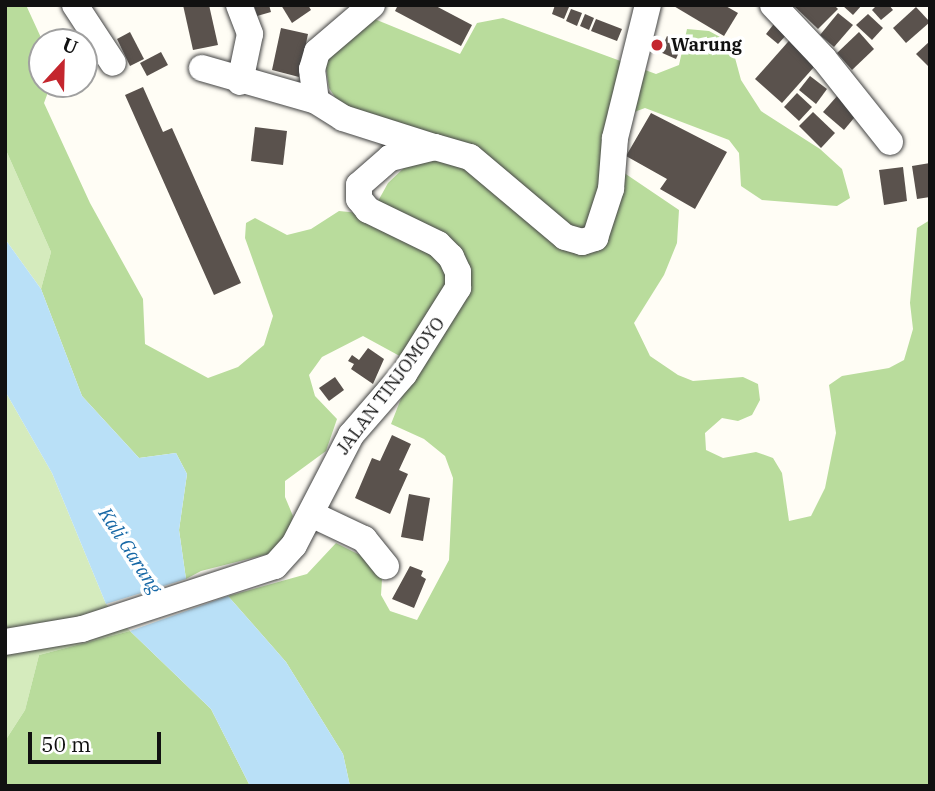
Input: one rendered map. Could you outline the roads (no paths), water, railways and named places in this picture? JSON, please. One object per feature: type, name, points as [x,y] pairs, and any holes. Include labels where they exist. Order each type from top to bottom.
[{"type":"street","points":[[75,5],[113,63]]},
{"type":"street","points":[[239,5],[250,34],[240,82]]},
{"type":"street","points":[[316,101],[312,69],[317,52],[329,37],[372,5]]},
{"type":"street","name":"JALAN TINJOMOYO","points":[[7,640],[82,629],[275,566],[294,545],[346,443],[404,374],[454,299],[458,272],[451,257],[438,244],[368,210],[359,199],[359,185],[373,169],[390,158],[435,147],[470,157],[565,237],[582,242],[594,238],[608,200],[615,138],[648,5]]},
{"type":"street","points":[[773,5],[824,59],[890,142]]},
{"type":"street","points":[[202,68],[240,82],[316,101],[343,118],[435,147]]},
{"type":"street","points":[[311,514],[364,540],[386,566]]},
{"type":"water","name":"Kali Garang","points":[[5,239],[41,289],[82,396],[139,458],[176,453],[187,474],[179,530],[186,579],[106,604],[52,473],[5,391]]},
{"type":"water","points":[[228,596],[286,662],[343,754],[350,786],[250,786],[211,709],[130,631]]},
{"type":"place","name":"Warung","points":[[657,45]]}]
